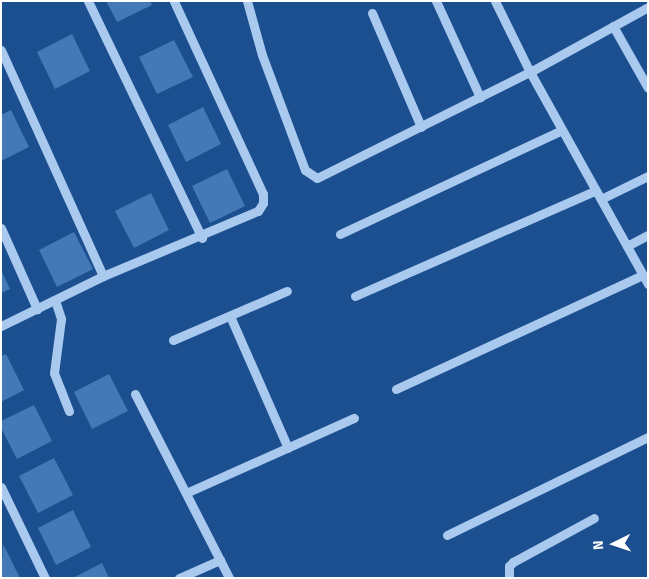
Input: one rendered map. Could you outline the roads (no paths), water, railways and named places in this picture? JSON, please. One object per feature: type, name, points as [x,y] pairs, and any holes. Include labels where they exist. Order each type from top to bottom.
[{"type":"street","points":[[88,1],[202,238]]},
{"type":"street","points":[[1,326],[103,276],[202,238],[258,211],[263,203],[263,194],[174,1]]},
{"type":"street","points":[[247,1],[262,55],[305,170],[311,176],[326,175],[530,72],[648,7]]},
{"type":"street","points":[[436,1],[480,97]]},
{"type":"street","points":[[495,1],[530,72],[648,284]]},
{"type":"street","points":[[372,13],[421,127]]},
{"type":"street","points":[[613,26],[648,88]]},
{"type":"street","points":[[1,50],[103,276]]},
{"type":"street","points":[[340,234],[562,130]]},
{"type":"street","points":[[601,199],[648,176]]},
{"type":"street","points":[[355,296],[596,190]]},
{"type":"street","points":[[1,228],[37,309]]},
{"type":"street","points":[[627,246],[648,235]]},
{"type":"street","points":[[396,389],[643,275]]},
{"type":"street","points":[[172,340],[287,291]]},
{"type":"street","points":[[55,300],[61,319],[54,372],[68,411]]},
{"type":"street","points":[[230,316],[288,448]]},
{"type":"street","points":[[135,394],[229,578]]},
{"type":"street","points":[[186,493],[354,418]]},
{"type":"street","points":[[447,535],[648,437]]},
{"type":"street","points":[[1,487],[45,578]]},
{"type":"street","points":[[509,578],[509,566],[513,562],[594,518]]},
{"type":"street","points":[[179,578],[220,560]]}]
